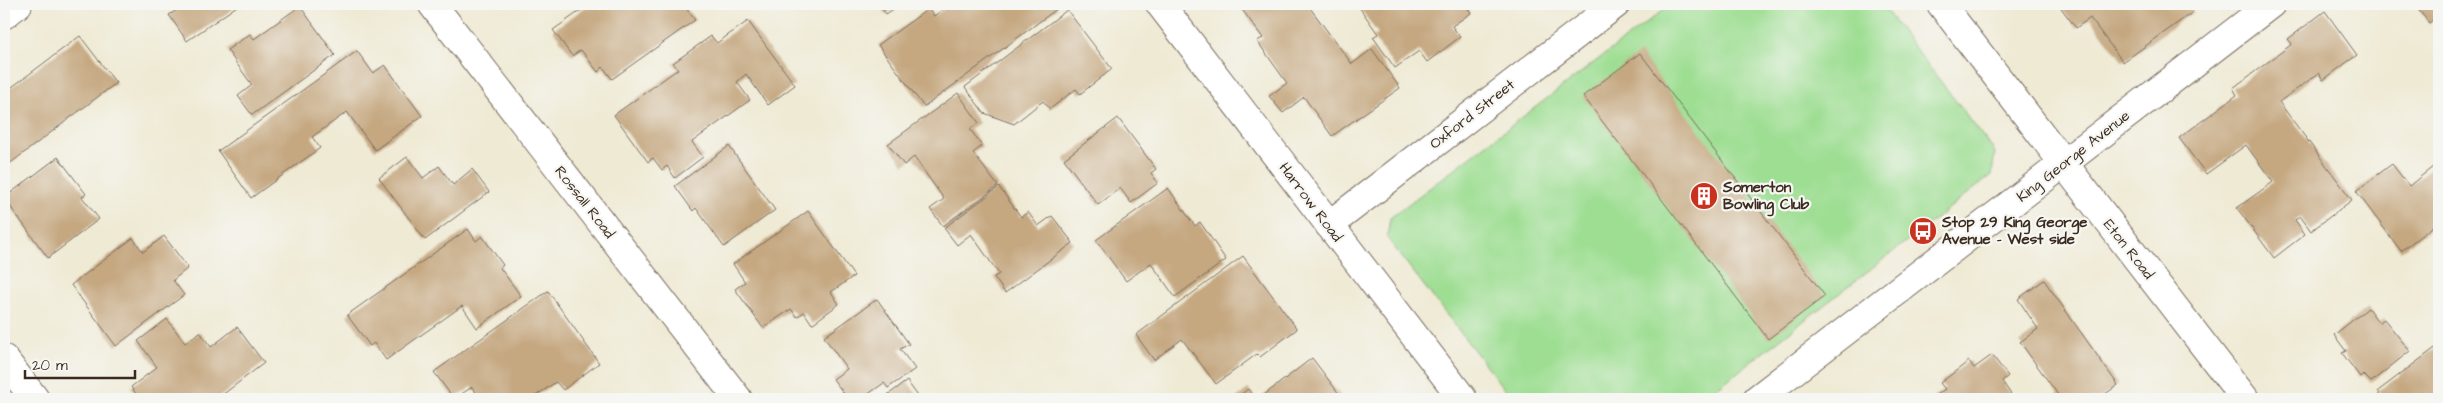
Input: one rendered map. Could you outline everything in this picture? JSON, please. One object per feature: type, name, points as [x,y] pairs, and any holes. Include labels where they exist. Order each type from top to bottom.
[{"type":"street","points":[[4,15],[18,4]]},
{"type":"street","name":"Rossall Road","points":[[432,4],[738,399]]},
{"type":"street","name":"Harrow Road","points":[[1160,4],[1462,399]]},
{"type":"street","name":"Oxford Street","points":[[1329,225],[1616,4]]},
{"type":"street","name":"Eton Road","points":[[1941,4],[2245,399]]},
{"type":"street","name":"King George Avenue","points":[[1757,399],[2271,4]]},
{"type":"street","points":[[4,359],[34,399]]},
{"type":"green space","points":[[1671,4],[1881,4],[1995,152],[1992,175],[1703,399],[1512,399],[1387,238],[1390,218]]},
{"type":"building","points":[[180,4],[240,4],[187,41],[169,15],[182,7]]},
{"type":"building","points":[[590,4],[683,4],[695,20],[612,79],[603,67],[598,72],[581,50],[572,56],[553,30]]},
{"type":"building","points":[[878,4],[901,4],[886,14]]},
{"type":"building","points":[[951,4],[1055,4],[1058,8],[924,107],[878,45],[928,9],[934,16]]},
{"type":"building","points":[[1238,4],[1307,4],[1352,64],[1372,49],[1400,88],[1332,136],[1304,97],[1283,113],[1269,96],[1287,83],[1257,41],[1263,38]]},
{"type":"building","points":[[1357,4],[1465,4],[1471,13],[1452,26],[1460,37],[1427,62],[1419,51],[1395,68],[1373,37],[1378,34]]},
{"type":"building","points":[[2058,4],[2187,4],[2193,12],[2123,62],[2090,18],[2076,28]]},
{"type":"building","points":[[2414,4],[2439,4],[2439,15],[2429,23]]},
{"type":"building","points":[[300,6],[335,55],[252,115],[238,96],[252,85],[227,50],[250,34],[254,39]]},
{"type":"building","points":[[1067,10],[1112,69],[1080,94],[1076,89],[1050,109],[1043,101],[1014,124],[984,113],[965,87]]},
{"type":"building","points":[[2325,11],[2357,55],[2323,80],[2319,73],[2279,102],[2352,200],[2311,231],[2300,216],[2295,220],[2305,234],[2274,258],[2237,208],[2273,182],[2246,145],[2206,174],[2179,138],[2237,95],[2233,88],[2292,44],[2288,39]]},
{"type":"building","points":[[748,21],[795,85],[768,105],[746,74],[737,82],[750,100],[692,142],[703,157],[675,178],[667,166],[662,170],[653,158],[648,162],[614,115],[678,69],[673,63],[711,36],[717,43]]},
{"type":"building","points":[[80,36],[116,83],[4,168],[4,93]]},
{"type":"building","points":[[357,51],[373,73],[385,65],[422,116],[375,150],[347,112],[312,137],[320,148],[251,198],[218,151]]},
{"type":"building","name":"Somerton Bowling Club","points":[[1640,53],[1825,296],[1768,339],[1583,96]]},
{"type":"building","points":[[958,93],[979,123],[970,129],[982,146],[973,153],[998,186],[943,226],[930,209],[944,199],[914,157],[904,165],[888,144]]},
{"type":"building","points":[[1118,118],[1156,169],[1151,173],[1158,183],[1131,203],[1120,188],[1098,205],[1064,159]]},
{"type":"building","points":[[729,146],[775,210],[724,247],[696,208],[693,211],[675,186]]},
{"type":"building","points":[[58,157],[86,194],[82,197],[99,219],[48,258],[4,198]]},
{"type":"building","points":[[407,157],[423,178],[439,166],[453,185],[472,169],[489,192],[425,240],[379,178]]},
{"type":"building","points":[[2439,162],[2439,222],[2401,251],[2356,191],[2392,164],[2409,186]]},
{"type":"building","points":[[999,187],[1021,217],[1028,212],[1038,226],[1052,216],[1073,243],[1005,293],[994,277],[999,274],[971,234],[957,245],[944,228]]},
{"type":"building","points":[[1168,188],[1195,226],[1200,222],[1226,260],[1175,297],[1151,263],[1126,281],[1096,240]]},
{"type":"building","points":[[808,211],[854,276],[831,292],[839,304],[812,324],[804,312],[797,317],[791,309],[763,328],[735,289],[745,282],[733,264]]},
{"type":"building","points":[[468,229],[476,241],[482,236],[503,265],[500,268],[521,296],[477,328],[462,306],[386,360],[374,343],[370,346],[347,315]]},
{"type":"building","points":[[164,236],[188,268],[173,280],[184,295],[116,346],[71,285],[133,238],[143,252]]},
{"type":"building","points":[[1243,256],[1297,329],[1260,357],[1257,354],[1216,384],[1182,339],[1154,360],[1136,335]]},
{"type":"building","points":[[2044,280],[2118,385],[2098,399],[2061,399],[2020,342],[2038,329],[2018,299]]},
{"type":"building","points":[[548,291],[599,363],[563,390],[556,382],[531,399],[481,399],[472,387],[454,399],[434,372]]},
{"type":"building","points":[[877,299],[909,344],[900,349],[915,369],[888,388],[884,383],[861,399],[848,399],[833,379],[847,369],[824,337]]},
{"type":"building","points":[[2368,308],[2379,323],[2384,319],[2410,351],[2371,382],[2363,374],[2360,377],[2342,353],[2346,351],[2334,335]]},
{"type":"building","points":[[167,319],[185,343],[200,332],[211,347],[237,327],[264,363],[217,399],[140,399],[131,387],[157,367],[138,341]]},
{"type":"building","points":[[2439,345],[2439,399],[2373,399],[2380,394],[2378,391]]},
{"type":"building","points":[[1992,355],[2008,376],[2002,381],[2014,399],[1931,399],[1945,389],[1940,383],[1969,361],[1974,368]]},
{"type":"building","points":[[1312,358],[1343,399],[1259,399]]},
{"type":"building","points":[[907,381],[920,399],[882,399]]},
{"type":"building","points":[[1248,389],[1256,399],[1235,399]]},
{"type":"place","name":"Somerton Bowling Club","points":[[1704,196]]},
{"type":"place","name":"Stop 29 King George Avenue - West side","points":[[1923,231]]}]
